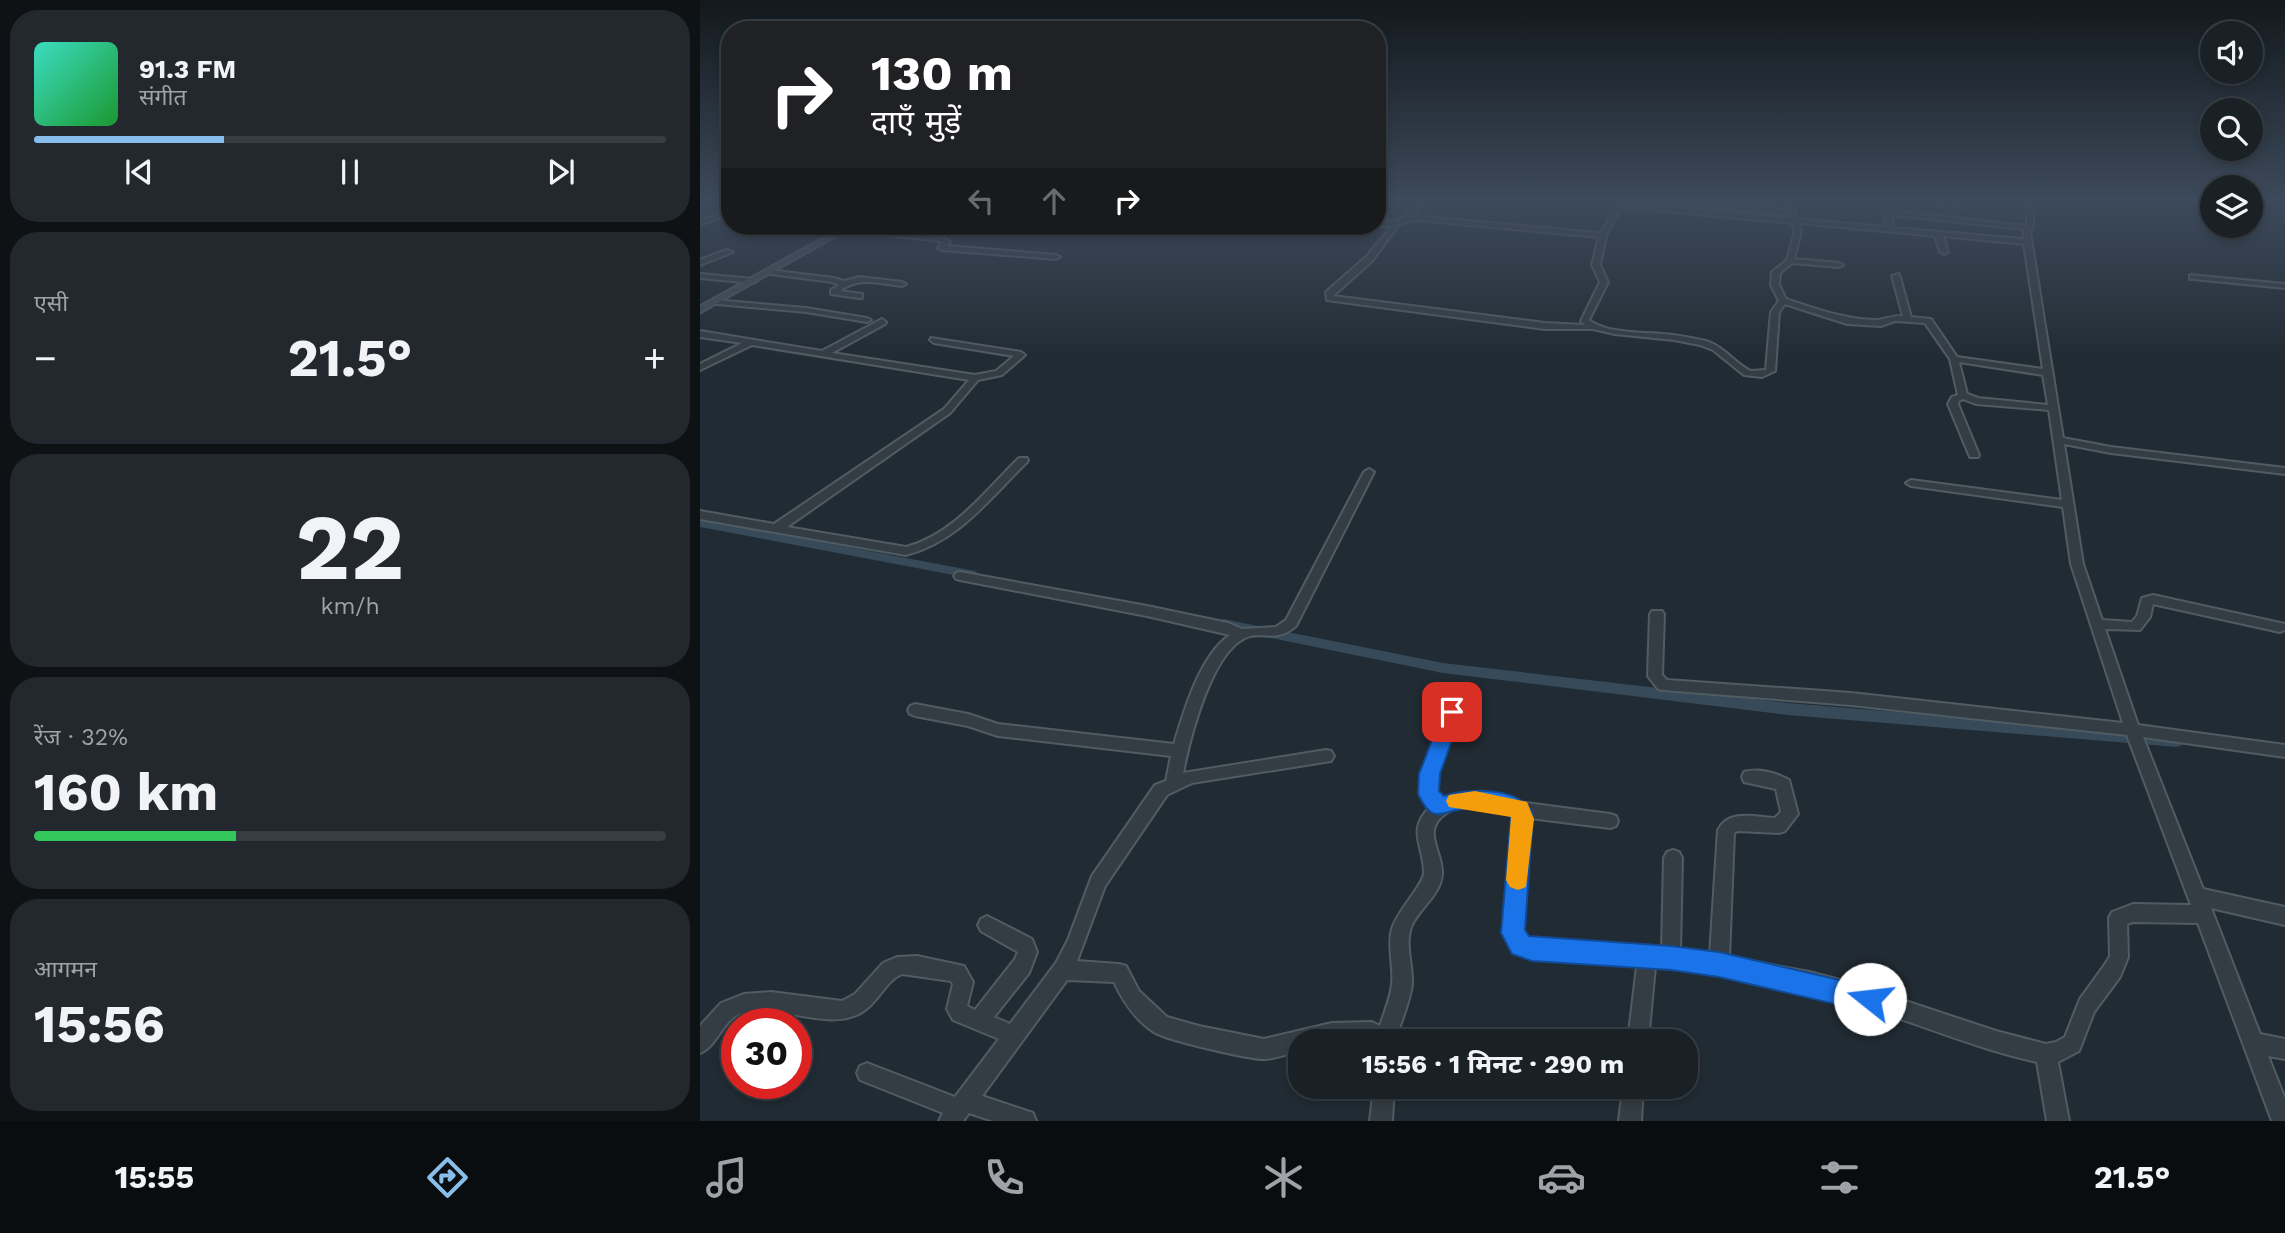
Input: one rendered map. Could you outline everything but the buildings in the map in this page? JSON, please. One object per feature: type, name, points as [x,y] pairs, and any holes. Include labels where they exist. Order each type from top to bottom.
[{"type":"street","points":[[700,263],[723,254]]},
{"type":"street","points":[[700,310],[802,254]]},
{"type":"street","points":[[1022,254],[1056,257]]},
{"type":"street","points":[[1373,254],[1328,296],[1545,326],[1658,334],[1703,344],[1722,352],[1739,371],[1759,374],[1770,370],[1775,312],[1783,301]]},
{"type":"street","points":[[1590,328],[1585,321],[1604,282],[1596,265],[1598,254]]},
{"type":"street","points":[[1792,254],[1790,261],[1776,272],[1775,285],[1783,301],[1847,321],[1881,323],[1891,318],[1932,324],[1934,334],[1948,346],[1954,359],[1963,397]]},
{"type":"street","points":[[2031,254],[2077,564],[2135,735],[2283,1121]]},
{"type":"street","points":[[1790,261],[1839,265]]},
{"type":"street","points":[[771,272],[821,278],[844,284]]},
{"type":"street","points":[[700,276],[753,281]]},
{"type":"street","points":[[1896,276],[1908,320]]},
{"type":"street","points":[[2193,277],[2285,286]]},
{"type":"street","points":[[859,296],[834,292],[844,284],[860,279],[902,284]]},
{"type":"street","points":[[716,302],[806,310],[867,320]]},
{"type":"street","points":[[825,353],[883,322]]},
{"type":"street","points":[[700,334],[975,378],[999,373],[1021,355],[934,340]]},
{"type":"street","points":[[700,367],[753,341]]},
{"type":"street","points":[[1954,359],[2049,373]]},
{"type":"street","points":[[777,528],[947,411],[975,378]]},
{"type":"street","points":[[1974,455],[1952,404],[1963,397],[1976,401],[2054,408]]},
{"type":"street","points":[[2059,440],[2111,450],[2285,471]]},
{"type":"street","points":[[700,515],[906,551],[918,550],[945,534],[1023,460]]},
{"type":"street","points":[[960,576],[1147,611],[1228,628],[1240,634],[1276,632],[1295,617],[1369,472]]},
{"type":"street","points":[[1912,483],[2068,504]]},
{"type":"street","points":[[2097,624],[2135,627],[2143,617],[2147,601],[2153,599],[2280,627]]},
{"type":"street","points":[[1657,614],[1655,676],[1663,685],[1850,699],[2285,751]]},
{"type":"street","points":[[1173,783],[1180,751],[1208,671],[1240,634]]},
{"type":"street","points":[[1441,807],[1429,794],[1429,774],[1460,691]]},
{"type":"street","points":[[915,710],[968,720],[998,730],[1180,751]]},
{"type":"street","points":[[958,1110],[1063,970],[1076,944],[1098,882],[1161,790],[1190,777],[1326,756]]},
{"type":"street","points":[[1719,965],[1726,830],[1735,823],[1779,826],[1790,814],[1783,785],[1774,780],[1750,777]]},
{"type":"street","points":[[1388,1029],[1402,986],[1400,932],[1405,918],[1429,886],[1433,864],[1425,829],[1427,821],[1441,807],[1462,800],[1610,821]]},
{"type":"street","points":[[1519,809],[1523,819],[1513,933],[1515,940],[1532,949],[1671,958],[1719,965],[1847,992],[2046,1054],[2059,1052],[2072,1044],[2087,1006],[2113,970],[2119,957],[2119,918],[2133,913],[2205,914]]},
{"type":"street","points":[[1671,958],[1672,858]]},
{"type":"street","points":[[2197,896],[2285,916]]},
{"type":"street","points":[[978,1022],[1022,966],[1028,952],[1025,946],[987,925]]},
{"type":"street","points":[[1639,1029],[1647,956]]},
{"type":"street","points":[[700,1043],[717,1021],[733,1007],[749,1002],[842,1011],[854,1008],[864,1002],[889,971],[905,964],[962,976],[957,1009],[965,1018],[1014,1035]]},
{"type":"street","points":[[1063,970],[1119,973],[1132,999],[1161,1025],[1223,1042],[1264,1049],[1288,1043]]},
{"type":"street","points":[[2254,1043],[2285,1049]]},
{"type":"street","points":[[2046,1054],[2058,1121]]},
{"type":"street","points":[[867,1073],[958,1110],[1025,1121]]},
{"type":"street","points":[[1381,1121],[1383,1099]]},
{"type":"street","points":[[1630,1121],[1632,1099]]},
{"type":"waterway","points":[[700,523],[975,575]]},
{"type":"waterway","points":[[1223,624],[1443,668],[1788,709],[2177,741]]},
{"type":"slow traffic","points":[[1456,801],[1475,800],[1519,809],[1523,819],[1518,880]]},
{"type":"route","points":[[1452,712],[1429,774],[1429,794],[1441,807],[1462,800],[1475,800],[1519,809],[1523,819],[1513,933],[1515,940],[1521,945],[1532,949],[1671,958],[1719,965],[1870,999]]}]
